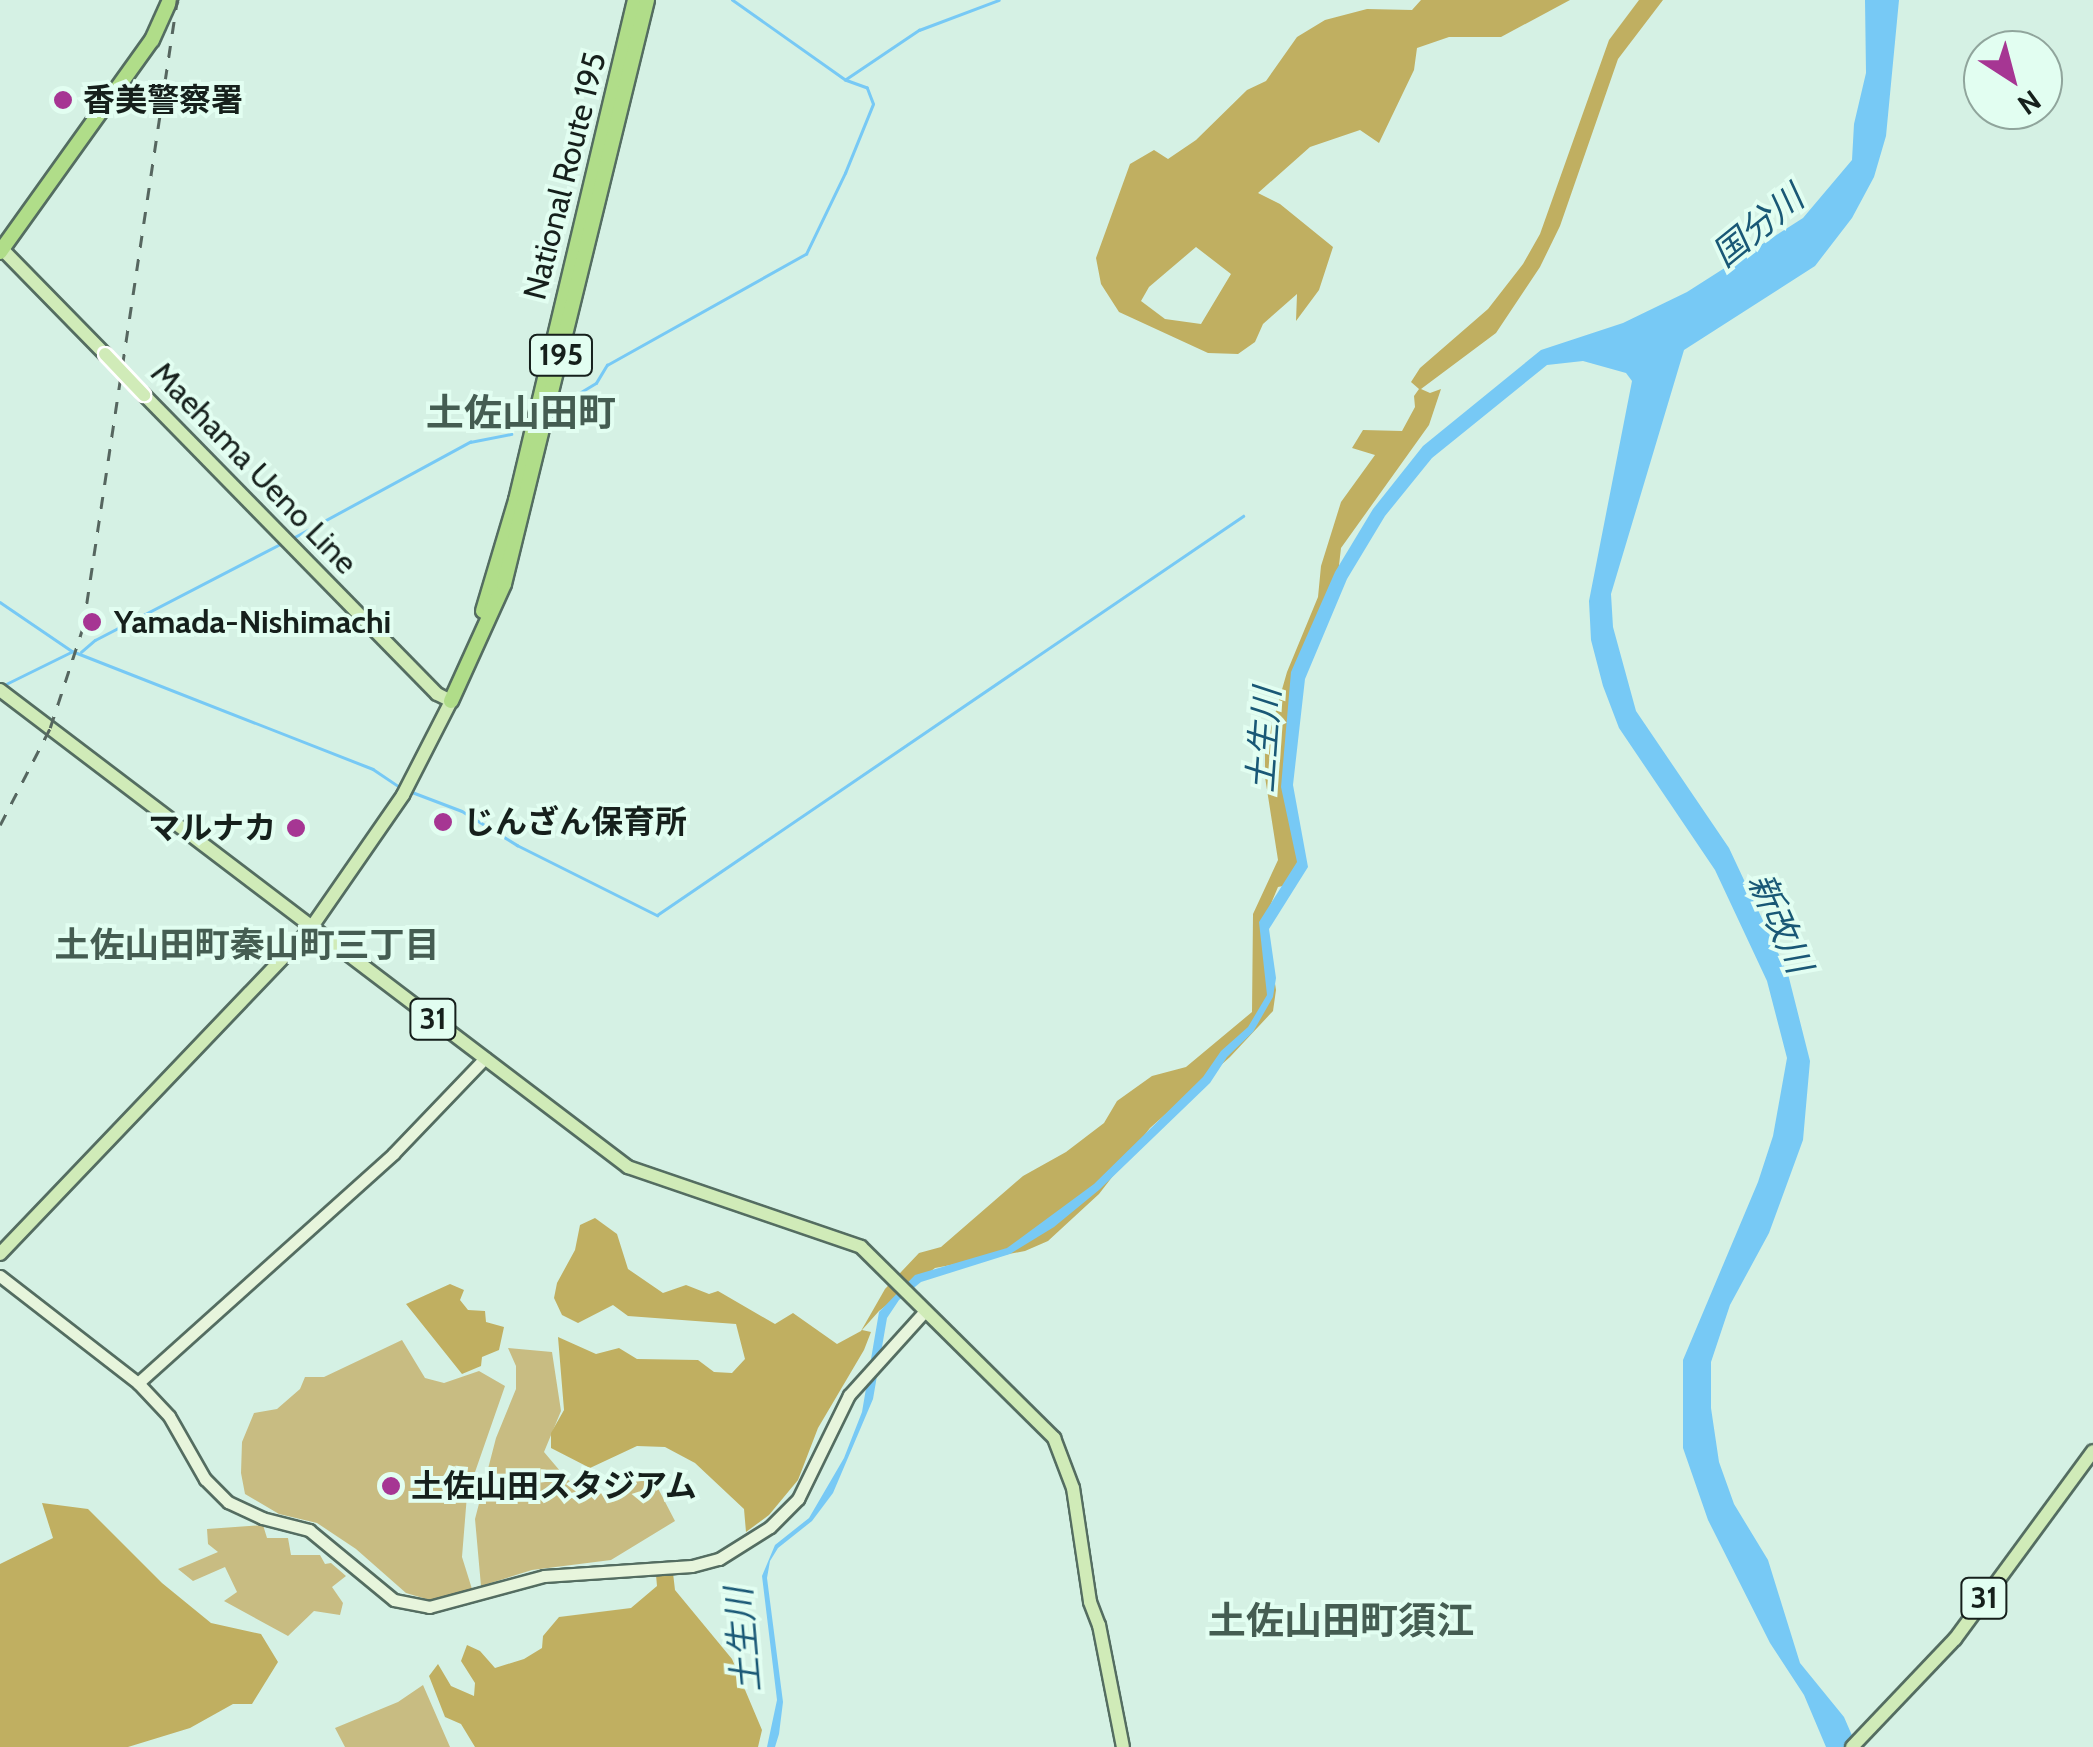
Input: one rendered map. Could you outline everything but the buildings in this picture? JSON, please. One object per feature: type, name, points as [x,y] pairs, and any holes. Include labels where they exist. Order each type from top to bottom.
[{"type":"highway","points":[[1,251],[152,40],[170,0]]},
{"type":"highway","name":"National Route 195","points":[[451,701],[511,516],[635,0]]},
{"type":"highway","name":"National Route 195","points":[[451,701],[504,584],[646,0]]},
{"type":"main road","name":"Maehama Ueno Line","points":[[1,251],[437,694],[451,701]]},
{"type":"main road","name":"31","points":[[0,690],[628,1167],[861,1247],[1054,1438],[1073,1488],[1087,1588],[1099,1625],[1123,1747]]},
{"type":"main road","points":[[0,1254],[311,928],[406,789],[451,701]]},
{"type":"main road","name":"31","points":[[1852,1747],[1955,1639],[2093,1450]]},
{"type":"street","points":[[138,1383],[393,1154],[485,1058]]},
{"type":"street","points":[[0,1276],[138,1383],[168,1416],[205,1479],[228,1502],[262,1518],[309,1530],[394,1600],[428,1607],[544,1576],[692,1566],[728,1554],[770,1526],[798,1499],[849,1394],[925,1311]]},
{"type":"shaded area","points":[[1421,0],[1570,0],[1501,37],[1449,37],[1417,48],[1414,70],[1379,143],[1360,130],[1310,147],[1258,193],[1280,204],[1333,247],[1319,290],[1296,321],[1297,294],[1263,324],[1255,342],[1238,354],[1208,353],[1119,312],[1101,284],[1096,258],[1130,164],[1154,150],[1168,159],[1196,140],[1247,90],[1266,81],[1297,37],[1325,20],[1367,9],[1412,10]],"holes":[[[1196,247],[1231,274],[1201,324],[1165,319],[1141,301],[1149,287]]]},
{"type":"shaded area","points":[[1639,0],[1663,0],[1618,59],[1560,226],[1540,267],[1496,333],[1421,389],[1430,393],[1441,389],[1429,425],[1341,548],[1337,583],[1298,671],[1286,740],[1299,858],[1293,884],[1278,887],[1265,918],[1276,990],[1273,1011],[1230,1057],[1150,1128],[1099,1194],[1048,1241],[1025,1251],[935,1268],[879,1311],[862,1330],[871,1332],[864,1350],[818,1428],[798,1480],[769,1515],[746,1532],[744,1509],[695,1463],[665,1447],[637,1446],[590,1468],[551,1448],[551,1433],[564,1410],[558,1337],[596,1354],[619,1348],[637,1359],[698,1360],[714,1372],[732,1373],[745,1359],[736,1324],[628,1316],[613,1305],[578,1323],[562,1315],[554,1298],[557,1283],[575,1250],[580,1225],[595,1218],[617,1234],[628,1269],[663,1293],[686,1285],[709,1294],[718,1291],[775,1324],[793,1313],[837,1344],[861,1331],[885,1289],[919,1253],[941,1247],[1023,1176],[1066,1152],[1104,1123],[1117,1101],[1152,1076],[1186,1067],[1252,1012],[1253,914],[1278,860],[1265,777],[1265,749],[1287,672],[1318,597],[1321,566],[1341,502],[1375,455],[1352,448],[1363,430],[1402,431],[1415,407],[1414,396],[1419,389],[1411,382],[1420,368],[1488,309],[1523,264],[1540,234],[1609,40]]},
{"type":"shaded area","points":[[450,1284],[464,1290],[460,1300],[468,1310],[485,1311],[486,1322],[504,1327],[499,1350],[482,1357],[481,1366],[462,1374],[406,1304]]},
{"type":"shaded area","points":[[402,1340],[425,1378],[444,1383],[479,1371],[505,1386],[467,1495],[462,1557],[472,1589],[433,1601],[406,1593],[356,1549],[317,1523],[279,1514],[245,1494],[241,1473],[242,1442],[254,1413],[277,1409],[300,1389],[305,1377],[324,1377]]},
{"type":"shaded area","points":[[508,1348],[552,1352],[561,1411],[544,1452],[566,1478],[589,1498],[650,1473],[675,1521],[611,1560],[532,1570],[481,1586],[475,1519],[496,1438],[516,1389],[516,1366]]},
{"type":"shaded area","points":[[42,1503],[88,1509],[162,1583],[211,1623],[261,1634],[278,1662],[252,1704],[233,1704],[190,1728],[128,1747],[0,1747],[0,1564],[53,1538]]},
{"type":"shaded area","points":[[263,1525],[267,1538],[288,1538],[291,1555],[320,1555],[325,1564],[331,1563],[346,1576],[332,1587],[343,1603],[340,1615],[314,1611],[288,1636],[224,1601],[237,1592],[225,1567],[193,1581],[178,1569],[218,1552],[208,1544],[207,1529]]},
{"type":"shaded area","points":[[673,1573],[675,1590],[732,1659],[762,1730],[758,1747],[475,1747],[461,1724],[445,1717],[429,1676],[438,1664],[451,1686],[474,1696],[475,1683],[461,1661],[467,1645],[480,1651],[495,1668],[524,1659],[542,1648],[543,1636],[559,1617],[631,1608],[657,1586],[656,1575]]},
{"type":"shaded area","points":[[423,1685],[450,1747],[345,1747],[335,1728],[398,1702]]},
{"type":"water","points":[[1865,0],[1899,0],[1886,136],[1874,177],[1852,218],[1815,266],[1684,350],[1611,594],[1613,627],[1636,711],[1729,848],[1788,974],[1810,1061],[1803,1140],[1769,1233],[1730,1305],[1711,1362],[1711,1408],[1719,1462],[1734,1504],[1768,1560],[1800,1663],[1844,1717],[1857,1747],[1826,1747],[1804,1695],[1770,1643],[1708,1520],[1683,1448],[1683,1360],[1758,1182],[1773,1136],[1787,1058],[1767,981],[1715,870],[1619,728],[1603,686],[1591,640],[1589,601],[1632,381],[1626,373],[1583,361],[1547,365],[1432,458],[1385,516],[1347,579],[1305,679],[1293,785],[1308,867],[1269,929],[1276,978],[1273,997],[1253,1032],[1227,1057],[1210,1083],[1099,1190],[1054,1227],[1010,1254],[921,1282],[899,1300],[887,1318],[873,1399],[833,1493],[812,1521],[778,1548],[770,1561],[767,1578],[783,1702],[775,1747],[767,1747],[777,1700],[762,1576],[775,1545],[809,1518],[844,1458],[862,1412],[879,1312],[915,1275],[1007,1248],[1094,1184],[1203,1077],[1221,1051],[1248,1027],[1267,995],[1259,922],[1297,862],[1281,787],[1291,672],[1335,572],[1373,509],[1423,446],[1541,350],[1623,323],[1687,292],[1803,218],[1852,160],[1854,124],[1866,73]]},
{"type":"waterway","points":[[569,410],[571,398],[596,383],[607,365],[806,254],[873,104],[867,88],[845,80],[732,0]]},
{"type":"waterway","points":[[846,79],[919,30],[999,0]]},
{"type":"waterway","points":[[291,539],[470,442],[511,434]]},
{"type":"waterway","points":[[412,792],[462,811],[517,845],[657,915],[1243,516]]},
{"type":"waterway","points":[[81,652],[95,640],[284,542]]},
{"type":"waterway","points":[[0,602],[72,651],[373,769],[400,787]]},
{"type":"waterway","points":[[2,686],[71,652]]},
{"type":"railway","points":[[0,825],[50,728],[83,627],[177,0]]},
{"type":"place","name":"香美警察署","points":[[63,100]]},
{"type":"place","name":"Yamada-Nishimachi","points":[[92,622]]},
{"type":"place","name":"じんざん保育所","points":[[443,822]]},
{"type":"place","name":"マルナカ","points":[[296,828]]},
{"type":"place","name":"土佐山田スタジアム","points":[[391,1486]]},
{"type":"district","name":"土佐山田町","points":[[521,413]]},
{"type":"district","name":"土佐山田町秦山町三丁目","points":[[247,945]]},
{"type":"district","name":"土佐山田町須江","points":[[1341,1621]]},
{"type":"water label","name":"国分川","points":[[1758,226]]},
{"type":"water label","name":"土生川","points":[[1264,740]]},
{"type":"water label","name":"新改川","points":[[1780,923]]},
{"type":"water label","name":"土生川","points":[[743,1640]]}]
